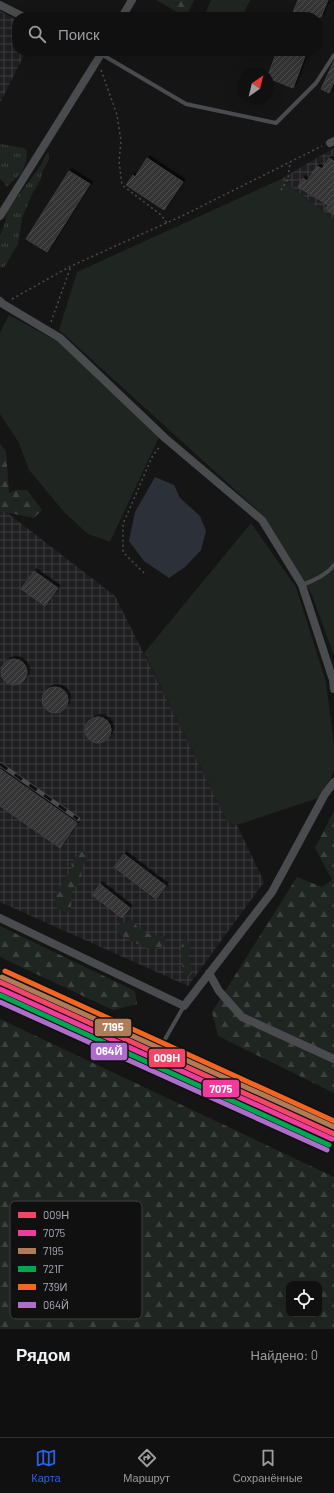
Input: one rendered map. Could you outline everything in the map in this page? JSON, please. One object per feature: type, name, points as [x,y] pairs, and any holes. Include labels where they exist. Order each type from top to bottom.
[{"type":"street","points":[[125,12],[132,0]]},
{"type":"street","points":[[0,5],[14,12]]},
{"type":"street","points":[[0,216],[98,56]]},
{"type":"street","points":[[1,303],[60,338],[165,438],[262,520],[302,585],[333,680],[334,689]]},
{"type":"street","points":[[0,918],[184,1006],[272,892],[324,794],[334,782]]},
{"type":"street","points":[[209,974],[219,991],[242,1017],[334,1059]]},
{"type":"lane","points":[[102,56],[186,104],[276,123],[316,83],[334,55]]},
{"type":"lane","points":[[302,585],[331,570],[334,565]]},
{"type":"lane","points":[[164,1041],[184,1006]]},
{"type":"path","points":[[100,56],[117,115],[121,140],[119,161],[122,185],[161,215],[167,223]]},
{"type":"path","points":[[1,303],[71,266],[167,223],[332,142]]},
{"type":"path","points":[[281,190],[288,179],[290,162]]},
{"type":"path","points":[[50,332],[51,320],[71,266]]},
{"type":"path","points":[[144,573],[123,552],[123,524],[152,457],[165,438]]},
{"type":"path","points":[[148,1042],[150,1039],[162,1045],[154,1064]]},
{"type":"path","points":[[151,1044],[160,1048]]},
{"type":"path","points":[[131,1054],[129,1058],[144,1065],[154,1064]]},
{"type":"path","points":[[143,1059],[154,1064]]},
{"type":"shaded area","points":[[0,11],[12,17],[12,56],[24,56],[0,103]]},
{"type":"shaded area","points":[[334,148],[334,220],[281,179]]},
{"type":"shaded area","points":[[0,444],[6,452],[10,515],[115,596],[228,822],[237,825],[264,882],[188,986],[0,902]]},
{"type":"shaded area","points":[[155,477],[174,485],[180,498],[200,516],[206,531],[201,550],[185,567],[169,578],[144,561],[129,541],[135,512]]},
{"type":"green space","points":[[156,0],[194,0],[188,12],[177,12]]},
{"type":"green space","points":[[211,0],[250,0],[244,12],[206,12]]},
{"type":"green space","points":[[0,144],[24,148],[27,151],[22,172],[6,187],[5,183],[0,179]]},
{"type":"green space","points":[[49,153],[49,160],[42,172],[41,179],[33,192],[22,218],[18,244],[4,267],[0,268],[0,235],[5,223],[7,211],[41,165],[46,154]]},
{"type":"green space","points":[[281,179],[334,220],[334,656],[312,595],[264,516],[59,330],[77,272]]},
{"type":"green space","points":[[9,315],[62,344],[160,435],[110,542],[88,534],[65,513],[29,470],[19,443],[0,414],[0,333]]},
{"type":"green space","points":[[0,444],[6,452],[9,493],[16,490],[27,490],[42,510],[34,518],[0,511]]},
{"type":"green space","points":[[251,523],[296,587],[326,682],[334,744],[334,768],[331,778],[318,798],[237,825],[228,822],[144,653]]},
{"type":"green space","points":[[334,811],[334,1093],[218,1036],[212,1012],[297,877],[322,887],[332,880],[315,848]]},
{"type":"green space","points":[[84,851],[90,856],[83,865],[80,882],[72,891],[71,908],[68,912],[60,910],[56,906],[55,900],[57,893],[64,879],[73,868],[71,864],[78,854]]},
{"type":"green space","points":[[131,919],[138,927],[149,934],[165,936],[166,944],[156,949],[150,949],[132,941],[116,931],[120,924]]},
{"type":"green space","points":[[0,926],[135,991],[137,1004],[113,1010],[0,957]]},
{"type":"green space","points":[[184,937],[187,939],[190,948],[189,961],[193,971],[189,977],[182,971],[183,960],[180,952]]},
{"type":"green space","points":[[0,1019],[334,1177],[334,1329],[0,1329]]},
{"type":"building","points":[[298,0],[328,0],[322,15],[322,12],[293,12]]},
{"type":"building","points":[[275,56],[305,56],[293,88],[274,80],[274,68],[271,68]]},
{"type":"building","points":[[334,61],[334,82],[329,93],[321,89]]},
{"type":"building","points":[[147,158],[183,182],[164,210],[126,185],[133,175],[135,177]]},
{"type":"building","points":[[329,158],[334,161],[334,215],[325,209],[328,205],[298,187],[303,178],[307,181],[317,166],[322,169]]},
{"type":"building","points":[[69,171],[90,184],[47,252],[26,239]]},
{"type":"building","points":[[34,571],[58,588],[45,606],[21,589]]},
{"type":"building","points":[[14,659],[23,663],[27,672],[23,681],[14,685],[5,681],[1,672],[5,663]]},
{"type":"building","points":[[55,687],[64,691],[68,700],[64,709],[55,713],[46,709],[42,700],[46,691]]},
{"type":"building","points":[[98,717],[107,721],[111,730],[107,739],[98,743],[89,739],[85,730],[89,721]]},
{"type":"building","points":[[0,769],[77,823],[60,848],[0,806]]},
{"type":"building","points":[[124,854],[166,886],[156,899],[114,867]]},
{"type":"building","points":[[100,884],[130,908],[122,918],[92,895]]},
{"type":"railway","points":[[0,764],[78,819]]},
{"type":"transit line","name":"739И","points":[[5,971],[334,1121]]},
{"type":"transit line","name":"7195","points":[[2,977],[334,1127]]},
{"type":"transit line","name":"009Н","points":[[0,982],[334,1134]]},
{"type":"transit line","name":"7075","points":[[0,989],[332,1139]]},
{"type":"transit line","name":"721Г","points":[[0,995],[329,1145]]},
{"type":"transit line","name":"064Й","points":[[0,1002],[327,1150]]}]
